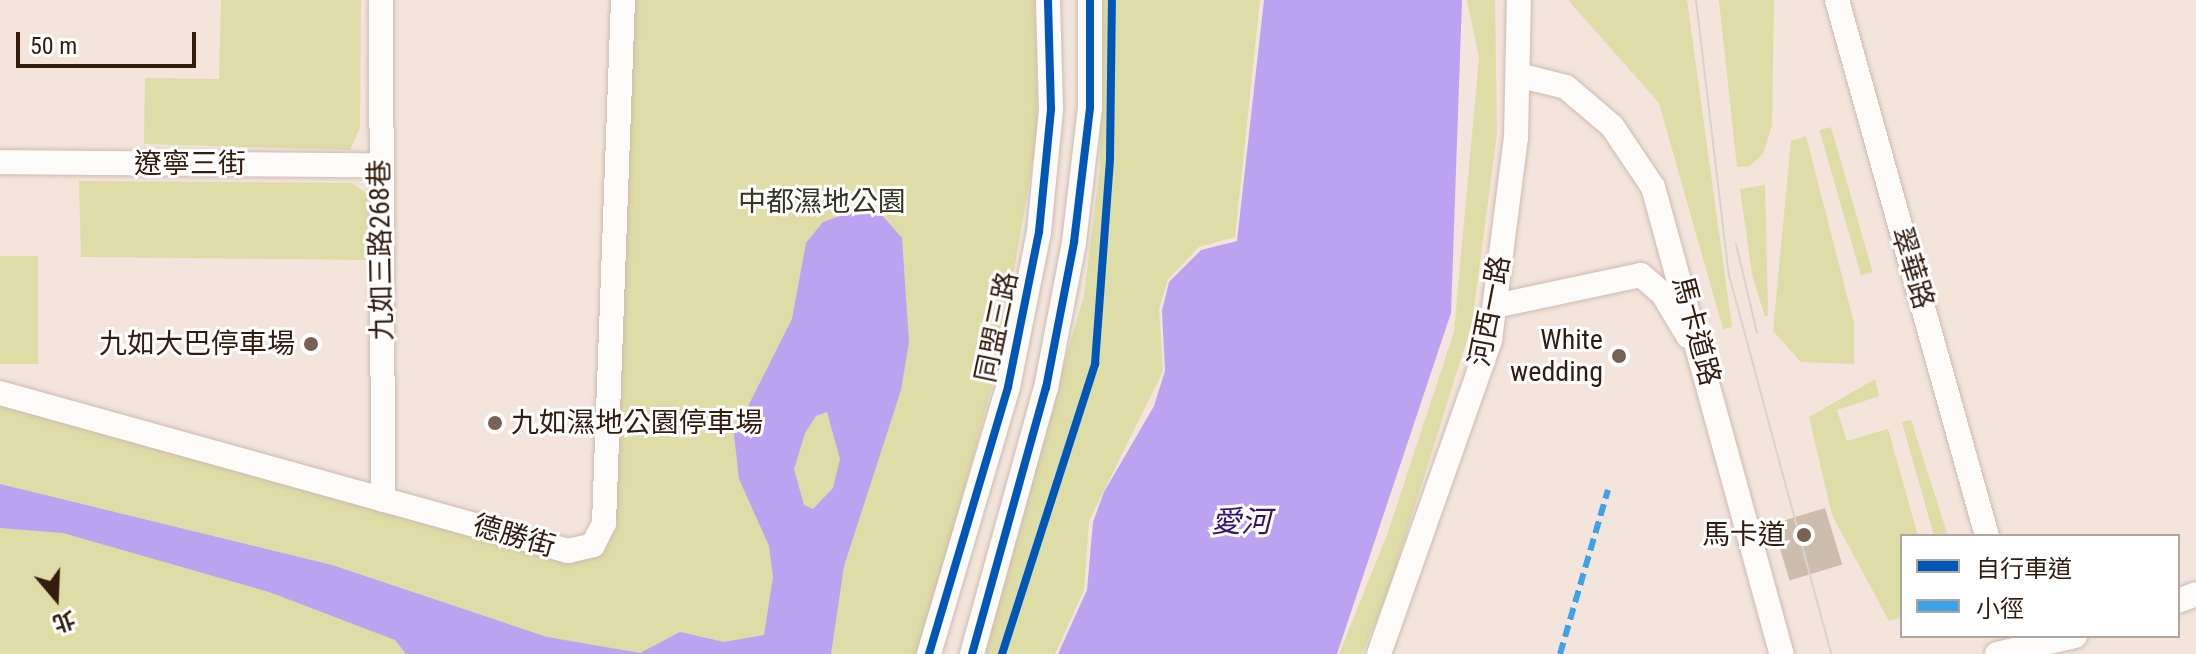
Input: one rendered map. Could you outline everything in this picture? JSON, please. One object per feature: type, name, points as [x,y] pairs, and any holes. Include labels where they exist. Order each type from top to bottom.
[{"type":"street","name":"九如三路268巷","points":[[381,0],[379,165],[383,500]]},
{"type":"street","name":"德勝街","points":[[0,393],[568,551],[593,545],[604,523],[623,0]]},
{"type":"street","name":"同盟三路","points":[[929,654],[1008,387],[1039,232],[1051,109],[1048,0]]},
{"type":"street","points":[[972,654],[1046,388],[1074,242],[1090,107],[1090,0]]},
{"type":"street","name":"河西一路","points":[[1379,654],[1490,340],[1518,75],[1519,0]]},
{"type":"street","name":"翠華路","points":[[1837,0],[1986,534]]},
{"type":"street","name":"馬卡道路","points":[[1518,75],[1566,87],[1638,157],[1667,226],[1782,654]]},
{"type":"street","name":"遼寧三街","points":[[0,162],[379,165]]},
{"type":"street","points":[[1495,306],[1641,275],[1663,294],[1709,377]]},
{"type":"street","points":[[2013,648],[2065,638]]},
{"type":"green space","points":[[221,0],[361,0],[360,128],[350,150],[144,144],[145,78],[219,79]]},
{"type":"green space","name":"中都濕地公園","points":[[633,0],[1035,0],[1038,132],[997,368],[920,654],[0,654],[0,393],[593,545]]},
{"type":"green space","points":[[1100,0],[1260,0],[1235,237],[1199,247],[1168,279],[1159,309],[1163,371],[1089,521],[1084,590],[1055,654],[981,654],[1084,295],[1100,167]]},
{"type":"green space","points":[[1467,0],[1495,0],[1497,133],[1472,324],[1387,595],[1362,654],[1339,654],[1387,535],[1454,332],[1479,58]]},
{"type":"green space","points":[[1568,0],[1687,0],[1732,327],[1723,329],[1659,103]]},
{"type":"green space","points":[[1719,0],[1774,0],[1772,125],[1763,154],[1750,166],[1737,167]]},
{"type":"green space","points":[[1831,127],[1873,272],[1861,275],[1819,130]]},
{"type":"green space","points":[[1806,136],[1854,323],[1854,364],[1801,362],[1773,331],[1791,141]]},
{"type":"green space","points":[[79,181],[352,183],[367,194],[372,260],[81,257]]},
{"type":"green space","points":[[1765,185],[1768,315],[1765,317],[1752,274],[1740,189]]},
{"type":"green space","points":[[0,256],[38,256],[38,364],[0,364]]},
{"type":"green space","points":[[1875,379],[1879,396],[1837,410],[1847,441],[1888,429],[1917,534],[1900,534],[1900,618],[1889,621],[1832,515],[1809,417]]},
{"type":"green space","points":[[1911,420],[1947,534],[1933,534],[1902,422]]},
{"type":"water","name":"愛河","points":[[1264,0],[1462,0],[1451,313],[1337,654],[1058,654],[1087,590],[1093,522],[1104,492],[1154,406],[1165,371],[1162,311],[1169,282],[1201,250],[1237,241]]},
{"type":"water","points":[[863,208],[880,213],[902,238],[909,342],[901,390],[844,566],[831,654],[406,654],[395,640],[269,592],[63,533],[0,528],[0,484],[332,565],[547,637],[640,653],[680,632],[724,642],[764,635],[773,577],[769,546],[739,479],[734,434],[792,319],[806,243],[823,222]],"holes":[[[827,412],[840,459],[833,488],[813,509],[804,505],[794,469],[805,433],[816,416]]]},
{"type":"building","points":[[1825,508],[1842,564],[1790,581],[1772,524]]},
{"type":"tram line","points":[[1696,0],[1729,275],[1831,654]]},
{"type":"tram line","points":[[1736,244],[1757,333]]},
{"type":"marked path","points":[[1560,654],[1608,490]]},
{"type":"cycle path","points":[[929,654],[1008,387],[1039,232],[1051,109],[1048,0]]},
{"type":"cycle path","points":[[972,654],[1046,388],[1074,242],[1090,107],[1090,0]]},
{"type":"cycle path","points":[[1002,654],[1095,364],[1110,158],[1112,0]]},
{"type":"place","name":"九如大巴停車場","points":[[311,344]]},
{"type":"place","name":"White wedding","points":[[1619,356]]},
{"type":"place","name":"九如濕地公園停車場","points":[[495,423]]},
{"type":"place","name":"馬卡道","points":[[1804,535]]}]
